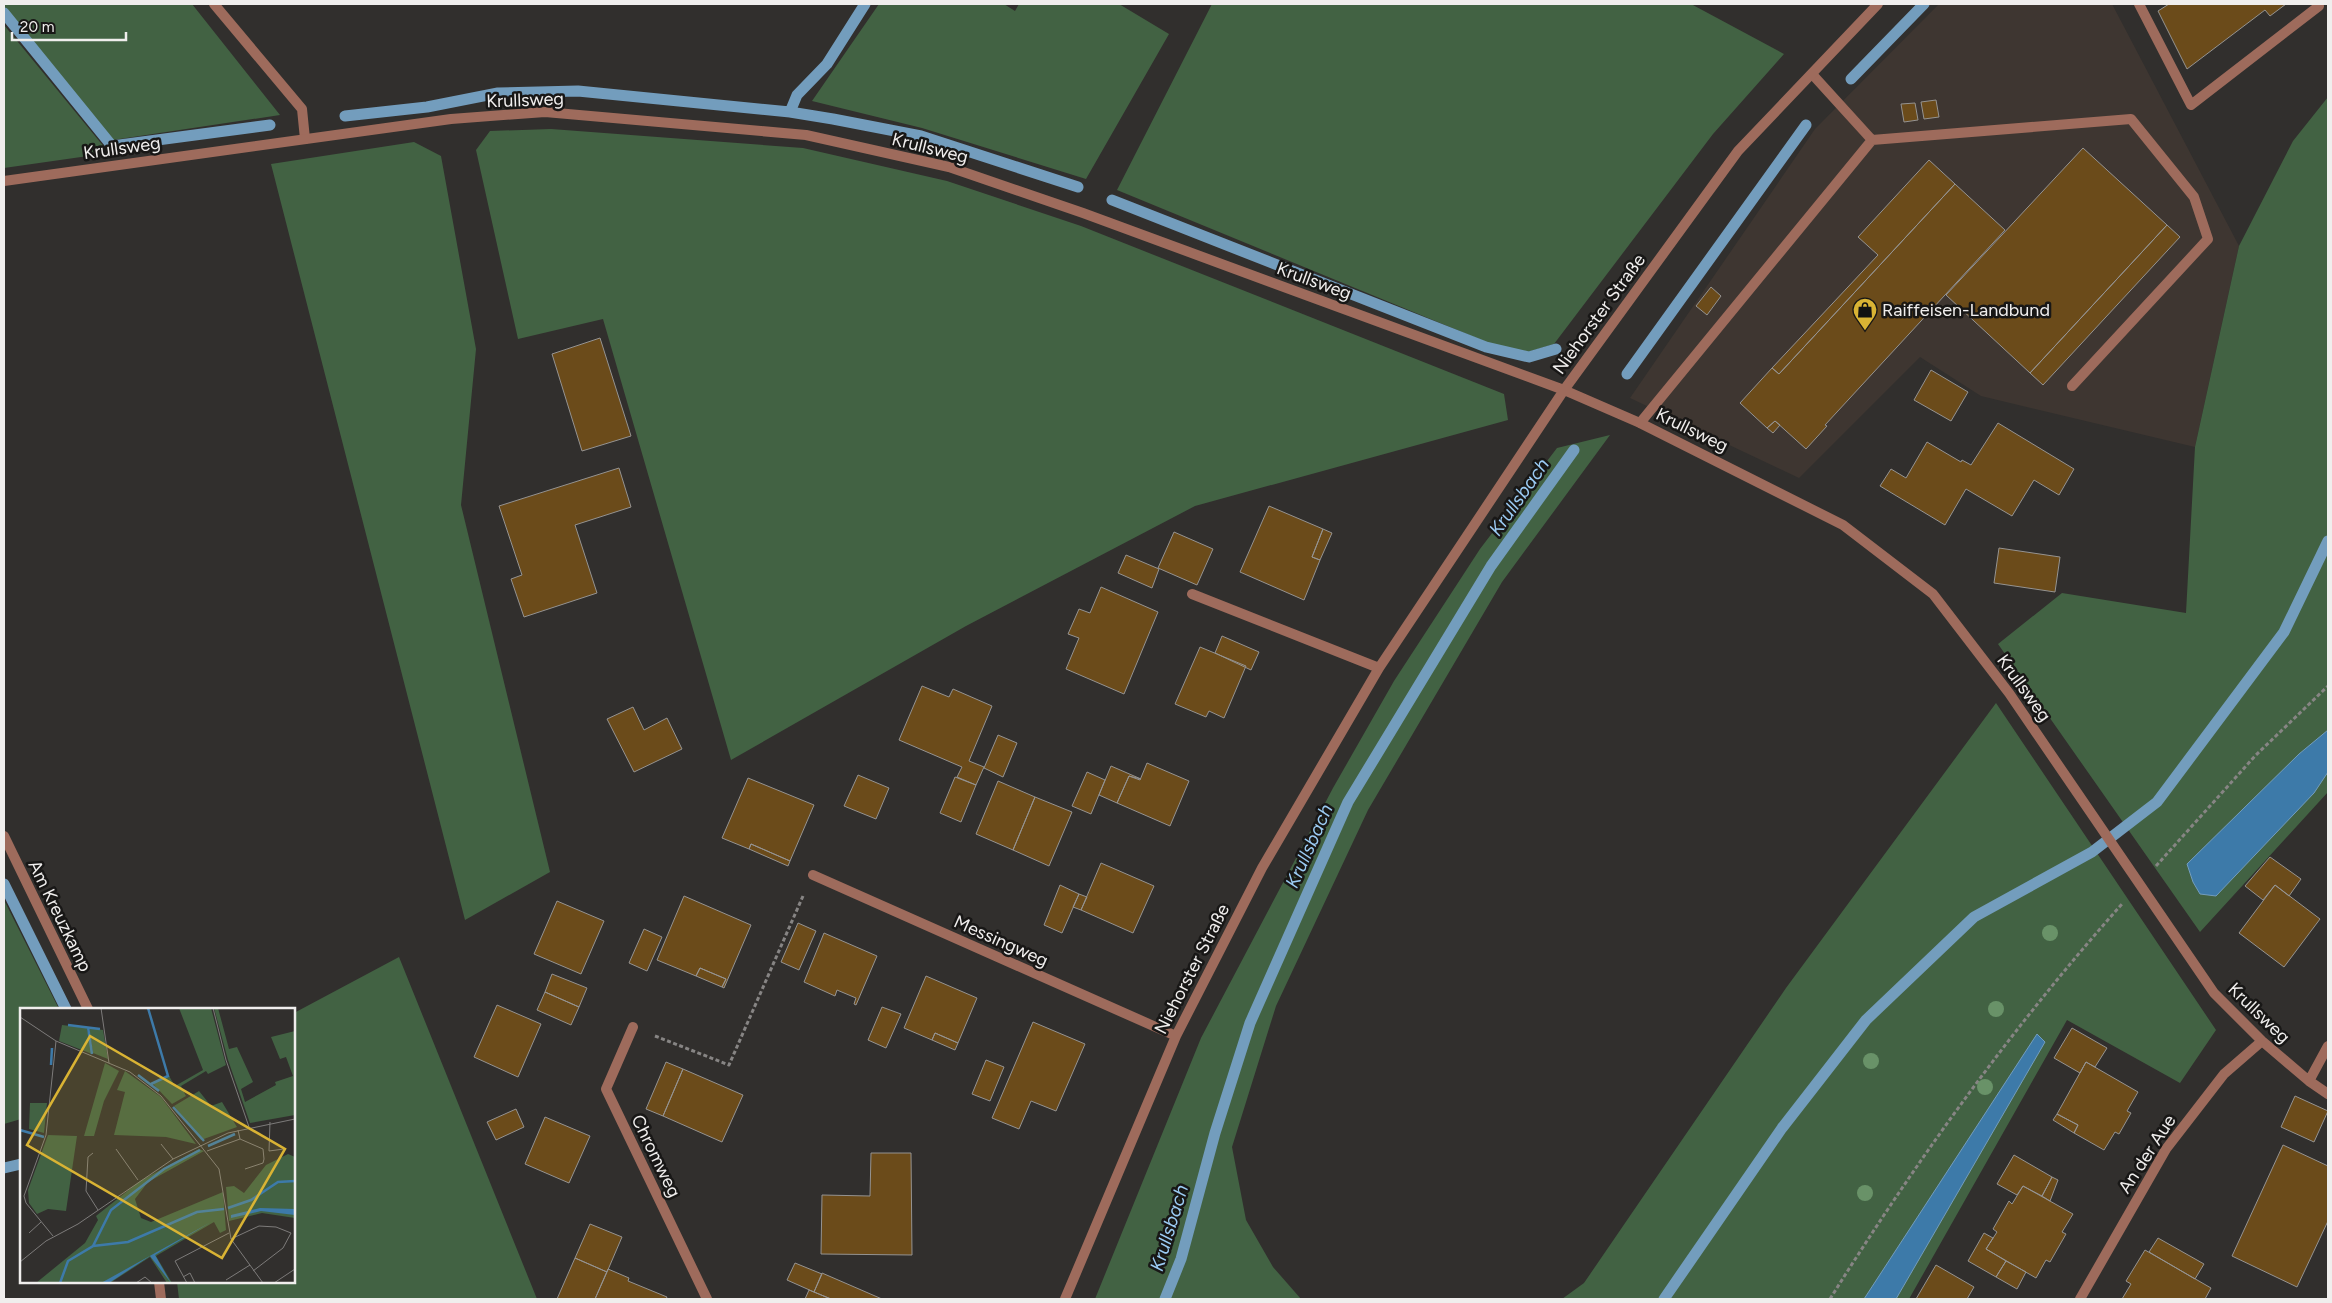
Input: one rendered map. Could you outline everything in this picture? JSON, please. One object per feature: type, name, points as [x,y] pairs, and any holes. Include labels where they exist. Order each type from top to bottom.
[{"type":"street","points":[[214,4],[302,109],[305,139]]},
{"type":"street","name":"Niehorster Straße","points":[[1064,1299],[1176,1036],[1262,868],[1379,668],[1564,390],[1738,151],[1878,4]]},
{"type":"street","points":[[2138,4],[2191,105],[2320,6]]},
{"type":"street","points":[[1812,74],[1872,140]]},
{"type":"street","name":"Krullsweg","points":[[4,181],[451,119],[546,112],[806,136],[949,167],[1083,213],[1564,390],[1640,423],[1843,525],[1933,594],[2010,693],[2214,993],[2262,1041],[2309,1082],[2328,1094]]},
{"type":"street","points":[[1640,423],[1872,140],[2131,120],[2194,197],[2208,239],[2072,386]]},
{"type":"street","points":[[1192,594],[1379,668]]},
{"type":"street","name":"Am Kreuzkamp","points":[[4,836],[88,1008]]},
{"type":"street","name":"Messingweg","points":[[813,875],[1176,1036]]},
{"type":"street","name":"Chromweg","points":[[633,1026],[606,1090],[707,1299]]},
{"type":"street","name":"An der Aue","points":[[2080,1299],[2166,1149],[2224,1074],[2262,1041]]},
{"type":"street","points":[[2309,1082],[2328,1046]]},
{"type":"street","points":[[160,1283],[161,1299]]},
{"type":"path","points":[[1830,1299],[1935,1139],[2042,1000],[2139,884],[2254,756],[2328,686]]},
{"type":"path","points":[[633,1026],[729,1065],[813,875]]},
{"type":"shaded area","points":[[1939,4],[2112,4],[2239,246],[2195,447],[1981,396],[1920,357],[1799,478],[1630,398],[1815,129]]},
{"type":"green space","points":[[4,4],[192,4],[280,115],[113,140],[4,7]]},
{"type":"green space","points":[[879,4],[1004,4],[1015,11],[1019,4],[1119,4],[1169,34],[1086,179],[922,128],[812,101]]},
{"type":"green space","points":[[1212,4],[1691,4],[1784,54],[1713,134],[1554,344],[1525,353],[1496,346],[1117,190]]},
{"type":"green space","points":[[4,25],[109,153],[4,168]]},
{"type":"green space","points":[[2328,97],[2328,792],[2200,932],[1998,644],[2062,593],[2186,613],[2195,447],[2239,246],[2293,141]]},
{"type":"green space","points":[[551,129],[803,148],[947,181],[1081,226],[1504,394],[1508,420],[1195,506],[966,626],[731,760],[603,319],[518,339],[476,150],[490,131]]},
{"type":"green space","points":[[414,142],[441,156],[476,349],[461,505],[550,872],[465,920],[271,164]]},
{"type":"green space","points":[[1610,435],[1502,582],[1368,810],[1276,1006],[1232,1147],[1246,1220],[1273,1267],[1301,1299],[1095,1299],[1201,1038],[1333,788],[1394,681],[1480,549],[1557,448]]},
{"type":"green space","points":[[1996,703],[2216,1030],[2180,1083],[2067,1020],[1909,1299],[1562,1299],[1584,1283],[1786,988]]},
{"type":"green space","points":[[4,900],[58,1008],[20,1008],[20,1119],[4,1124]]},
{"type":"green space","points":[[399,957],[537,1299],[179,1299],[177,1283],[295,1283],[295,1012]]},
{"type":"water","points":[[2328,730],[2328,772],[2314,793],[2216,896],[2200,894],[2193,882],[2187,864],[2299,754]]},
{"type":"water","points":[[2037,1034],[2045,1042],[1896,1299],[1864,1299]]},
{"type":"building","points":[[2169,4],[2286,4],[2270,16],[2265,10],[2187,69],[2158,11]]},
{"type":"building","points":[[1936,100],[1939,117],[1924,119],[1921,102]]},
{"type":"building","points":[[1915,103],[1918,120],[1904,122],[1901,104]]},
{"type":"building","points":[[2083,148],[2167,225],[2030,373],[1946,295]]},
{"type":"building","points":[[1929,160],[1955,184],[1779,374],[1772,368],[1878,255],[1858,237]]},
{"type":"building","name":"Raiffeisen-Landbund","points":[[1955,184],[2005,230],[1825,425],[1827,426],[1806,449],[1775,421],[1767,428],[1740,403],[1772,368],[1779,374]]},
{"type":"building","points":[[2167,225],[2180,237],[2043,385],[2030,373]]},
{"type":"building","points":[[1711,287],[1721,296],[1707,315],[1696,306]]},
{"type":"building","points":[[600,338],[631,436],[582,451],[552,354]]},
{"type":"building","points":[[1931,370],[1968,392],[1951,421],[1914,400]]},
{"type":"building","points":[[1775,421],[1780,425],[1773,433],[1767,428]]},
{"type":"building","points":[[1998,423],[2074,469],[2059,495],[2034,480],[2012,516],[1966,489],[1945,525],[1880,486],[1891,469],[1906,478],[1927,442],[1961,462],[1962,460],[1971,465]]},
{"type":"building","points":[[619,468],[631,507],[575,525],[597,593],[524,617],[511,579],[522,575],[499,506]]},
{"type":"building","points":[[1269,506],[1323,529],[1312,557],[1320,560],[1304,600],[1240,572]]},
{"type":"building","points":[[1323,529],[1332,533],[1320,560],[1312,557]]},
{"type":"building","points":[[1174,532],[1213,549],[1197,585],[1158,568]]},
{"type":"building","points":[[1999,548],[2060,557],[2055,592],[1994,583]]},
{"type":"building","points":[[1126,555],[1159,569],[1152,588],[1118,573]]},
{"type":"building","points":[[1101,587],[1158,612],[1124,694],[1066,669],[1079,638],[1068,634],[1079,609],[1090,613]]},
{"type":"building","points":[[1222,636],[1259,652],[1251,670],[1215,653]]},
{"type":"building","points":[[1200,647],[1246,666],[1224,718],[1209,711],[1206,717],[1175,704]]},
{"type":"building","points":[[922,686],[949,697],[953,689],[992,706],[969,761],[984,767],[976,785],[957,777],[962,767],[899,740]]},
{"type":"building","points":[[633,707],[644,730],[667,718],[682,749],[634,772],[607,719]]},
{"type":"building","points":[[998,735],[1017,743],[1003,777],[984,768]]},
{"type":"building","points":[[1147,763],[1189,781],[1170,826],[1117,803],[1129,776],[1140,780]]},
{"type":"building","points":[[1111,766],[1141,779],[1129,776],[1117,803],[1099,795]]},
{"type":"building","points":[[1087,772],[1105,780],[1091,814],[1072,806]]},
{"type":"building","points":[[858,775],[889,788],[876,819],[844,806]]},
{"type":"building","points":[[955,777],[976,785],[961,822],[940,813]]},
{"type":"building","points":[[748,778],[814,805],[790,861],[751,844],[749,849],[722,838]]},
{"type":"building","points":[[998,781],[1035,797],[1013,850],[976,834]]},
{"type":"building","points":[[1035,797],[1072,812],[1049,866],[1013,850]]},
{"type":"building","points":[[751,844],[790,861],[788,866],[749,849]]},
{"type":"building","points":[[2270,857],[2301,879],[2289,896],[2275,885],[2263,900],[2245,886]]},
{"type":"building","points":[[1101,863],[1154,886],[1133,933],[1081,910]]},
{"type":"building","points":[[1060,885],[1079,894],[1062,933],[1044,925]]},
{"type":"building","points":[[2275,885],[2320,919],[2284,967],[2239,933]]},
{"type":"building","points":[[1079,894],[1087,897],[1081,910],[1073,907]]},
{"type":"building","points":[[684,896],[751,925],[724,988],[722,987],[726,979],[700,968],[696,976],[657,960]]},
{"type":"building","points":[[557,901],[604,921],[581,974],[534,954]]},
{"type":"building","points":[[798,923],[816,931],[799,970],[781,962]]},
{"type":"building","points":[[644,929],[662,937],[647,971],[629,963]]},
{"type":"building","points":[[824,933],[877,956],[856,1005],[854,1004],[856,998],[837,990],[835,996],[804,982]]},
{"type":"building","points":[[700,968],[726,979],[722,987],[696,976]]},
{"type":"building","points":[[552,974],[587,988],[579,1007],[545,992]]},
{"type":"building","points":[[926,976],[977,998],[958,1043],[935,1033],[932,1040],[904,1028]]},
{"type":"building","points":[[545,992],[579,1007],[571,1025],[537,1010]]},
{"type":"building","points":[[497,1005],[541,1024],[518,1077],[474,1057]]},
{"type":"building","points":[[882,1007],[901,1014],[886,1048],[868,1040]]},
{"type":"building","points":[[1033,1022],[1085,1044],[1056,1111],[1031,1101],[1019,1129],[992,1118]]},
{"type":"building","points":[[2072,1028],[2107,1048],[2095,1067],[2086,1062],[2080,1073],[2054,1058]]},
{"type":"building","points":[[935,1033],[958,1043],[955,1050],[932,1040]]},
{"type":"building","points":[[986,1060],[1004,1067],[990,1101],[972,1094]]},
{"type":"building","points":[[666,1062],[683,1069],[663,1116],[646,1109]]},
{"type":"building","points":[[2086,1062],[2138,1092],[2127,1111],[2131,1113],[2119,1134],[2115,1132],[2104,1150],[2074,1133],[2078,1125],[2057,1114]]},
{"type":"building","points":[[683,1069],[743,1095],[722,1142],[663,1116]]},
{"type":"building","points":[[2295,1096],[2328,1111],[2314,1142],[2281,1127]]},
{"type":"building","points":[[516,1109],[524,1127],[496,1140],[487,1122]]},
{"type":"building","points":[[2057,1114],[2078,1125],[2074,1133],[2053,1120]]},
{"type":"building","points":[[545,1117],[590,1136],[569,1183],[525,1164]]},
{"type":"building","points":[[2283,1145],[2328,1166],[2328,1221],[2297,1287],[2232,1256]]},
{"type":"building","points":[[871,1153],[911,1153],[912,1255],[821,1254],[822,1195],[870,1196]]},
{"type":"building","points":[[2014,1155],[2052,1177],[2042,1196],[2023,1186],[2017,1195],[1997,1184]]},
{"type":"building","points":[[2052,1177],[2058,1180],[2050,1201],[2042,1196]]},
{"type":"building","points":[[2023,1186],[2073,1214],[2062,1232],[2066,1234],[2050,1262],[2046,1260],[2036,1278],[1986,1249],[1997,1232],[1993,1229],[2009,1201],[2012,1204]]},
{"type":"building","points":[[590,1224],[622,1237],[607,1272],[575,1258]]},
{"type":"building","points":[[1984,1233],[1993,1238],[1986,1249],[2006,1261],[1996,1277],[1968,1261]]},
{"type":"building","points":[[2158,1238],[2204,1264],[2195,1279],[2149,1252]]},
{"type":"building","points":[[2145,1250],[2211,1288],[2205,1299],[2122,1299],[2131,1284],[2126,1281]]},
{"type":"building","points":[[575,1258],[607,1272],[595,1299],[557,1299]]},
{"type":"building","points":[[2006,1261],[2026,1272],[2017,1289],[1996,1277]]},
{"type":"building","points":[[795,1263],[822,1274],[814,1292],[787,1280]]},
{"type":"building","points":[[1936,1265],[1974,1287],[1967,1299],[1916,1299]]},
{"type":"building","points":[[608,1269],[629,1278],[628,1281],[667,1297],[666,1299],[595,1299]]},
{"type":"building","points":[[822,1273],[882,1299],[831,1299],[814,1292]]},
{"type":"building","points":[[809,1290],[814,1292],[831,1299],[805,1299]]},
{"type":"waterway","points":[[790,112],[797,95],[827,64],[865,4]]},
{"type":"waterway","points":[[1851,79],[1924,4]]},
{"type":"waterway","points":[[4,13],[112,146],[270,125]]},
{"type":"waterway","points":[[345,116],[427,107],[498,93],[578,91],[790,112],[833,119],[921,136],[1078,187]]},
{"type":"waterway","points":[[1627,374],[1806,125]]},
{"type":"waterway","points":[[1112,200],[1486,347],[1529,357],[1556,349]]},
{"type":"waterway","name":"Krullsbach","points":[[1165,1299],[1181,1259],[1215,1133],[1250,1023],[1348,802],[1491,566],[1574,450]]},
{"type":"waterway","points":[[1664,1299],[1782,1128],[1866,1020],[1974,917],[2092,852],[2157,802],[2284,632],[2328,541]]},
{"type":"waterway","points":[[4,884],[66,1008]]},
{"type":"waterway","points":[[4,1168],[20,1164]]},
{"type":"place","name":"Raiffeisen-Landbund","points":[[1865,331]]}]
